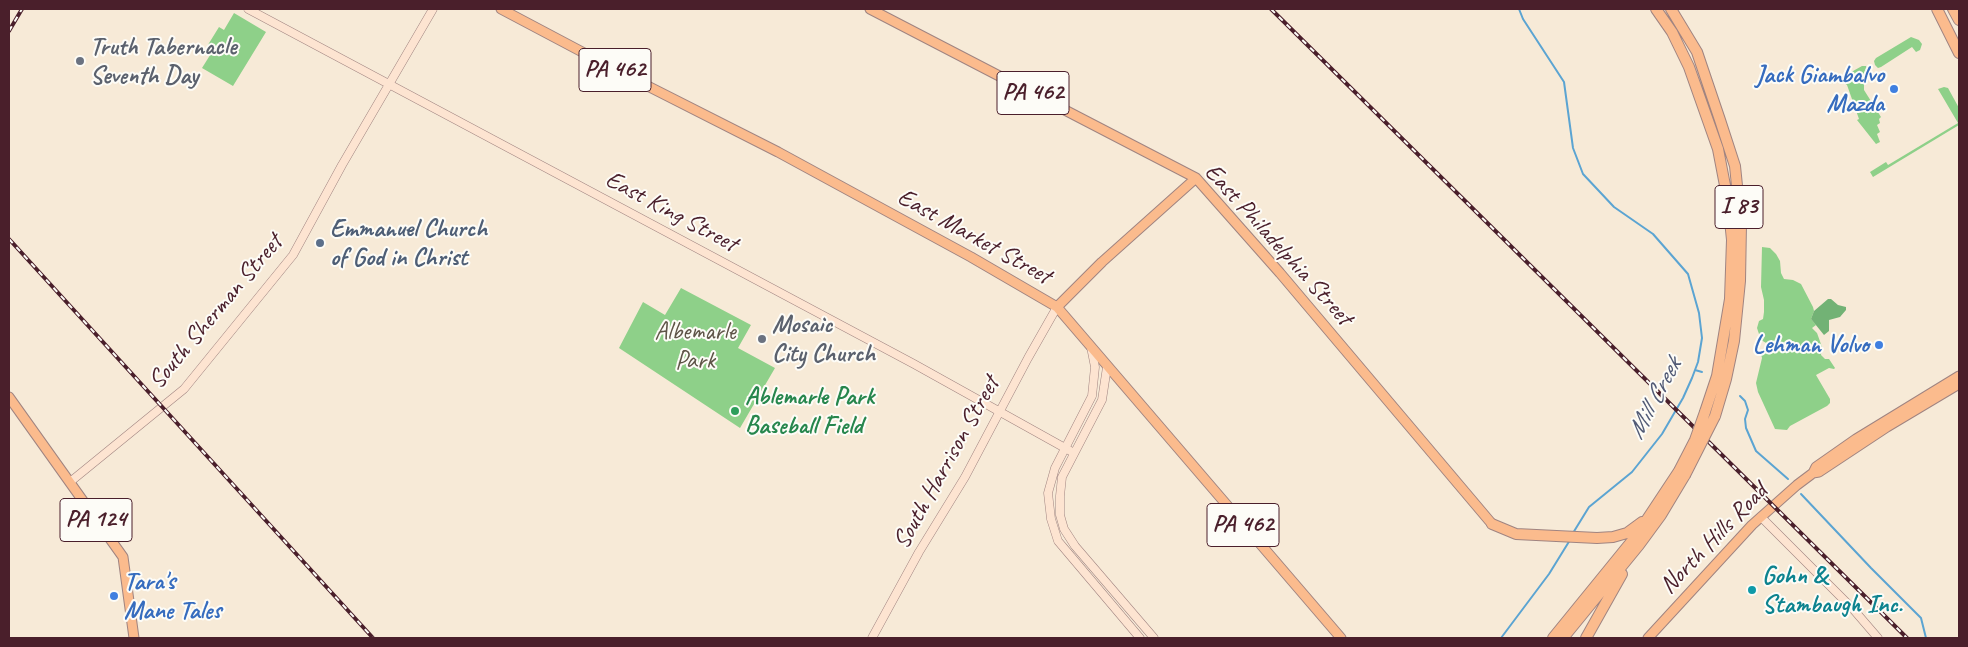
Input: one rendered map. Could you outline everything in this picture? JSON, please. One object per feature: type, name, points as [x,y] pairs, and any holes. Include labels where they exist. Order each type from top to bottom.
[{"type":"highway","name":"I 83","points":[[1656,9],[1672,32],[1689,67],[1718,149],[1728,201],[1732,240],[1730,299],[1710,414]]},
{"type":"highway","name":"I 83","points":[[1563,638],[1639,545],[1661,514],[1726,379],[1734,341],[1740,281],[1740,215],[1735,166],[1697,52],[1671,9]]},
{"type":"highway","points":[[1937,9],[1959,53]]},
{"type":"highway","points":[[1953,9],[1959,20]]},
{"type":"highway","name":"I 83","points":[[1553,638],[1636,536],[1682,473]]},
{"type":"highway","points":[[1492,524],[1516,534],[1613,537],[1627,533],[1638,526],[1653,511]]},
{"type":"highway","points":[[1586,638],[1639,545]]},
{"type":"main road","name":"East Market Street","points":[[501,9],[778,152],[1020,284],[1057,307],[1339,638]]},
{"type":"main road","name":"East Philadelphia Street","points":[[870,9],[1196,178],[1265,255],[1492,524]]},
{"type":"main road","points":[[1057,307],[1102,262],[1196,178]]},
{"type":"main road","points":[[1020,284],[1056,300],[1064,299]]},
{"type":"main road","name":"North Hills Road","points":[[1813,474],[1816,467],[1856,439],[1959,376]]},
{"type":"main road","name":"North Hills Road","points":[[1648,638],[1760,517],[1797,485],[1959,384]]},
{"type":"main road","points":[[9,397],[70,482]]},
{"type":"main road","name":"PA 124","points":[[70,482],[123,557],[134,638]]},
{"type":"street","name":"East King Street","points":[[248,9],[1000,411],[1074,453]]},
{"type":"street","name":"South Sherman Street","points":[[70,482],[184,389],[293,256],[310,222],[433,9]]},
{"type":"street","name":"South Harrison Street","points":[[872,638],[919,552],[965,477],[1057,307]]},
{"type":"street","points":[[1092,347],[1095,367],[1092,396],[1055,468],[1048,493],[1051,520],[1058,541],[1140,638]]},
{"type":"street","points":[[1107,367],[1102,400],[1062,477],[1060,515],[1064,528],[1075,546],[1154,638]]},
{"type":"street","points":[[1760,517],[1853,608],[1878,638]]},
{"type":"green space","points":[[234,13],[266,32],[233,86],[202,68],[212,52],[206,48],[219,27],[224,30]]},
{"type":"green space","points":[[1911,37],[1919,40],[1922,44],[1920,50],[1916,52],[1912,47],[1881,67],[1878,68],[1875,65],[1874,61],[1876,58]]},
{"type":"green space","points":[[1862,66],[1866,66],[1869,71],[1864,84],[1864,90],[1881,117],[1879,119],[1880,123],[1877,125],[1880,132],[1877,134],[1880,142],[1876,144],[1857,120],[1859,119],[1847,85],[1842,82],[1844,76]]},
{"type":"green space","points":[[1948,88],[1959,108],[1959,125],[1873,177],[1870,172],[1886,162],[1888,165],[1958,123],[1938,89]]},
{"type":"green space","points":[[1762,247],[1770,248],[1776,254],[1780,261],[1781,273],[1784,279],[1793,280],[1801,284],[1813,307],[1814,311],[1811,319],[1816,325],[1812,328],[1817,333],[1822,347],[1821,355],[1825,359],[1829,359],[1835,368],[1829,368],[1816,375],[1830,399],[1830,403],[1790,426],[1787,430],[1775,429],[1758,392],[1756,383],[1762,358],[1761,354],[1768,344],[1761,340],[1757,328],[1759,321],[1763,319],[1764,312],[1761,287]]},
{"type":"green space","name":"Albemarle Park","points":[[681,288],[751,325],[738,348],[775,368],[740,428],[619,348],[643,302],[665,315]]},
{"type":"green space","points":[[1828,299],[1846,307],[1846,310],[1840,317],[1829,320],[1829,331],[1824,335],[1811,319],[1814,311]]},
{"type":"waterway","name":"Mill Creek","points":[[1519,9],[1523,19],[1564,82],[1573,148],[1583,174],[1614,207],[1653,234],[1688,274],[1699,313],[1702,338],[1698,362],[1692,378],[1683,398],[1662,434],[1632,472],[1589,507],[1573,533]]},
{"type":"waterway","name":"Mill Creek","points":[[1695,370],[1702,372]]},
{"type":"waterway","points":[[1740,396],[1745,401],[1748,410],[1745,419],[1746,428],[1756,451],[1788,479]]},
{"type":"waterway","points":[[1801,494],[1921,618],[1926,638]]},
{"type":"waterway","name":"Mill Creek","points":[[1501,638],[1549,574],[1570,540]]},
{"type":"railway","points":[[9,31],[22,9]]},
{"type":"railway","points":[[1271,9],[1907,638]]},
{"type":"railway","points":[[9,239],[373,638]]},
{"type":"place","name":"Truth Tabernacle Seventh Day","points":[[80,61]]},
{"type":"place","name":"Jack Giambalvo Mazda","points":[[1894,89]]},
{"type":"place","name":"Emmanuel Church of God in Christ","points":[[320,243]]},
{"type":"place","name":"Mosaic City Church","points":[[762,339]]},
{"type":"place","name":"Lehman Volvo","points":[[1879,345]]},
{"type":"place","name":"Ablemarle Park Baseball Field","points":[[735,411]]},
{"type":"place","name":"Gohn & Stambaugh Inc.","points":[[1752,590]]},
{"type":"place","name":"Tara's Mane Tales","points":[[114,596]]}]
